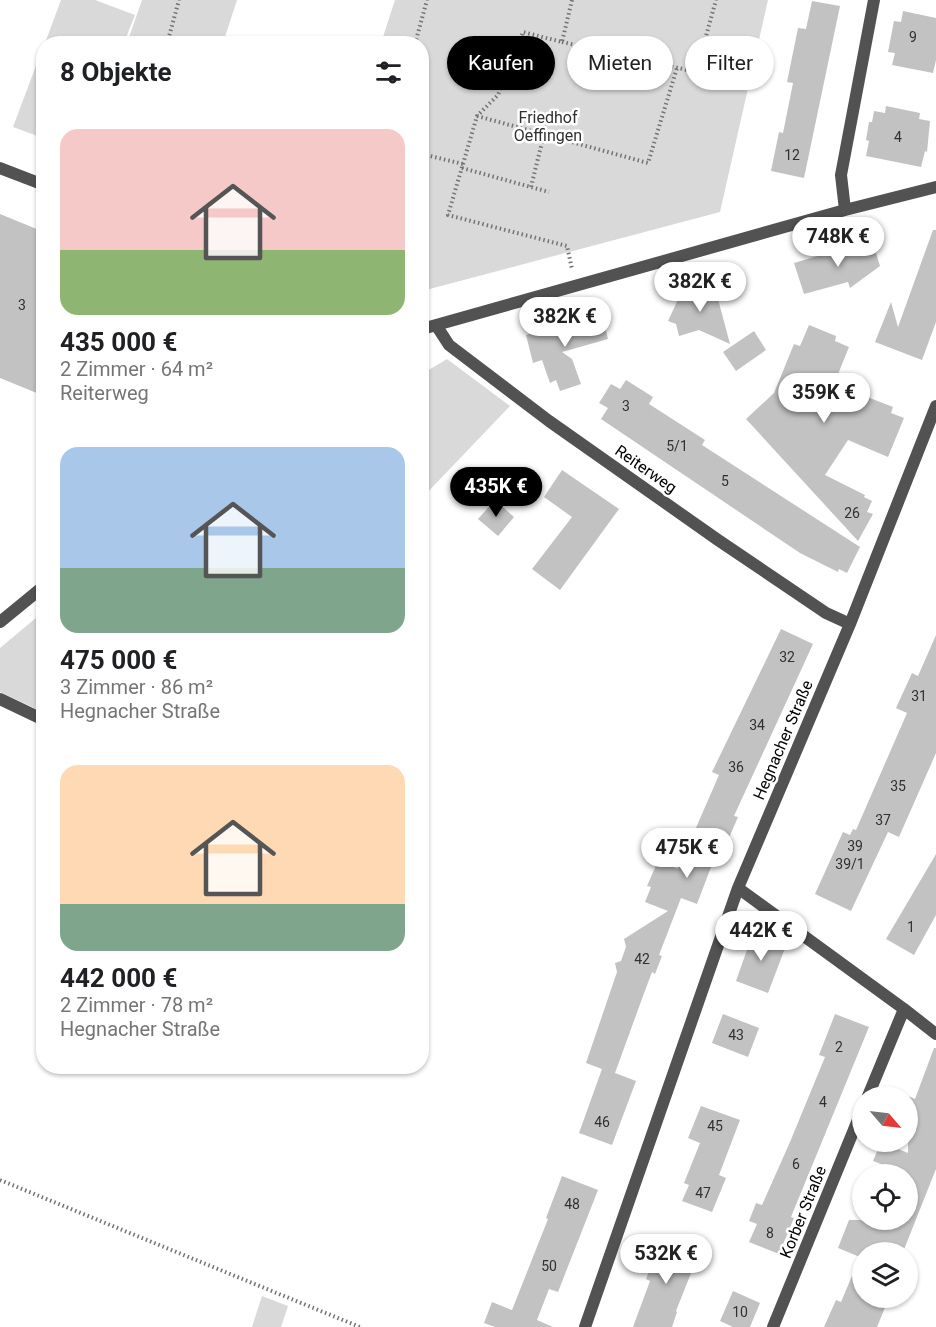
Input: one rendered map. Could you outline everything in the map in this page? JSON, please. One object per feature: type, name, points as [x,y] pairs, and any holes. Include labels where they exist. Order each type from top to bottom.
[{"type":"street","points":[[845,210],[841,175],[874,0]]},
{"type":"street","points":[[0,168],[36,182]]},
{"type":"street","points":[[429,326],[845,210],[936,187]]},
{"type":"street","name":"Reiterweg","points":[[436,324],[449,345],[549,421],[826,613],[850,624]]},
{"type":"street","name":"Hegnacher Straße","points":[[585,1327],[738,888],[850,624],[936,406]]},
{"type":"street","points":[[0,622],[36,593]]},
{"type":"street","points":[[0,699],[36,716]]},
{"type":"street","points":[[738,888],[936,1034]]},
{"type":"street","points":[[872,1086],[904,1009]]},
{"type":"street","name":"Korber Straße","points":[[773,1327],[852,1134]]},
{"type":"path","points":[[169,36],[179,0]]},
{"type":"path","points":[[418,36],[427,0]]},
{"type":"path","points":[[562,42],[572,0]]},
{"type":"path","points":[[576,285],[567,246],[448,215],[477,116],[498,95],[523,32],[696,72],[716,0]]},
{"type":"path","points":[[477,116],[648,163],[677,68]]},
{"type":"path","points":[[531,187],[544,134]]},
{"type":"path","points":[[429,156],[549,192]]},
{"type":"path","points":[[0,1180],[360,1327]]},
{"type":"green space","points":[[61,0],[95,0],[135,15],[127,36],[48,36]]},
{"type":"green space","points":[[142,0],[237,0],[225,36],[129,36]]},
{"type":"green space","name":"Friedhof Oeffingen","points":[[395,0],[768,0],[760,36],[685,36],[685,90],[748,90],[720,212],[429,289],[429,36],[383,36]]},
{"type":"green space","points":[[36,66],[36,135],[13,127]]},
{"type":"green space","points":[[447,359],[510,406],[429,491],[429,370]]},
{"type":"green space","points":[[36,618],[36,709],[0,692],[0,648]]},
{"type":"green space","points":[[262,1296],[288,1306],[281,1327],[252,1327]]},
{"type":"building","points":[[812,1],[840,6],[804,178],[771,171],[779,132],[783,133],[793,83],[787,82],[798,28],[806,29]]},
{"type":"building","points":[[903,11],[936,18],[936,60],[933,73],[892,65],[895,53],[888,52],[894,21],[901,22]]},
{"type":"building","points":[[886,106],[920,113],[919,119],[930,121],[927,152],[925,151],[921,167],[866,156],[869,122],[872,122],[874,111],[885,113]]},
{"type":"building","points":[[0,214],[36,229],[36,393],[0,378]]},
{"type":"building","points":[[933,230],[936,230],[936,322],[922,360],[875,342],[891,302],[898,327]]},
{"type":"building","points":[[872,240],[880,266],[850,288],[848,282],[804,294],[794,263]]},
{"type":"building","points":[[714,284],[730,344],[699,330],[679,336],[676,324],[668,321],[681,293]]},
{"type":"building","points":[[602,314],[608,339],[562,352],[572,359],[581,384],[560,391],[556,380],[550,383],[542,360],[533,363],[526,335]]},
{"type":"building","points":[[809,325],[836,336],[835,341],[849,347],[834,384],[893,407],[891,413],[904,418],[888,457],[848,440],[825,475],[865,495],[864,497],[872,501],[867,512],[873,514],[858,541],[746,419],[774,393],[794,344],[800,346]]},
{"type":"building","points":[[754,331],[766,350],[736,371],[723,352]]},
{"type":"building","points":[[626,380],[653,397],[649,404],[705,440],[702,445],[860,547],[847,573],[839,569],[838,572],[800,553],[601,419],[608,408],[599,403],[611,384],[620,389]]},
{"type":"building","points":[[562,470],[619,509],[560,590],[532,569],[572,517],[544,497]]},
{"type":"building","points":[[495,500],[514,517],[498,536],[478,519]]},
{"type":"building","points":[[781,629],[813,644],[734,816],[738,817],[721,856],[716,854],[697,904],[681,898],[659,955],[662,956],[655,974],[652,972],[615,1073],[636,1081],[612,1145],[579,1133],[602,1069],[586,1063],[617,972],[615,963],[621,961],[626,947],[624,939],[668,911],[645,902],[651,887],[647,886],[658,861],[678,869],[719,775],[712,772]]},
{"type":"building","points":[[936,635],[936,753],[899,837],[888,832],[851,911],[815,894],[843,832],[850,835],[853,829],[856,830],[907,713],[896,708],[912,673],[918,676]]},
{"type":"building","points":[[936,854],[936,915],[914,955],[886,939]]},
{"type":"building","points":[[754,930],[787,943],[768,993],[736,981]]},
{"type":"building","points":[[723,1014],[759,1028],[748,1057],[712,1043]]},
{"type":"building","points":[[835,1014],[869,1027],[791,1217],[794,1218],[779,1254],[749,1242],[757,1224],[749,1221],[756,1203],[762,1205],[790,1142],[825,1057],[819,1055]]},
{"type":"building","points":[[934,1048],[936,1048],[936,1169],[918,1214],[918,1164],[881,1164],[873,1161],[877,1152],[918,1152],[918,1091]]},
{"type":"building","points":[[701,1106],[740,1120],[719,1175],[726,1178],[712,1212],[682,1201],[689,1185],[684,1183],[700,1143],[688,1138]]},
{"type":"building","points":[[562,1176],[598,1190],[558,1292],[549,1289],[537,1320],[553,1327],[495,1327],[484,1323],[492,1302],[512,1310],[548,1219],[546,1218]]},
{"type":"building","points":[[849,1220],[852,1220],[852,1230],[912,1230],[907,1242],[852,1242],[852,1254],[838,1248]]},
{"type":"building","points":[[662,1238],[699,1253],[672,1327],[633,1327],[650,1281],[646,1279]]},
{"type":"building","points":[[852,1276],[852,1308],[885,1308],[877,1327],[824,1327],[836,1300],[841,1302]]},
{"type":"building","points":[[733,1291],[760,1303],[750,1327],[733,1327],[720,1321]]}]
